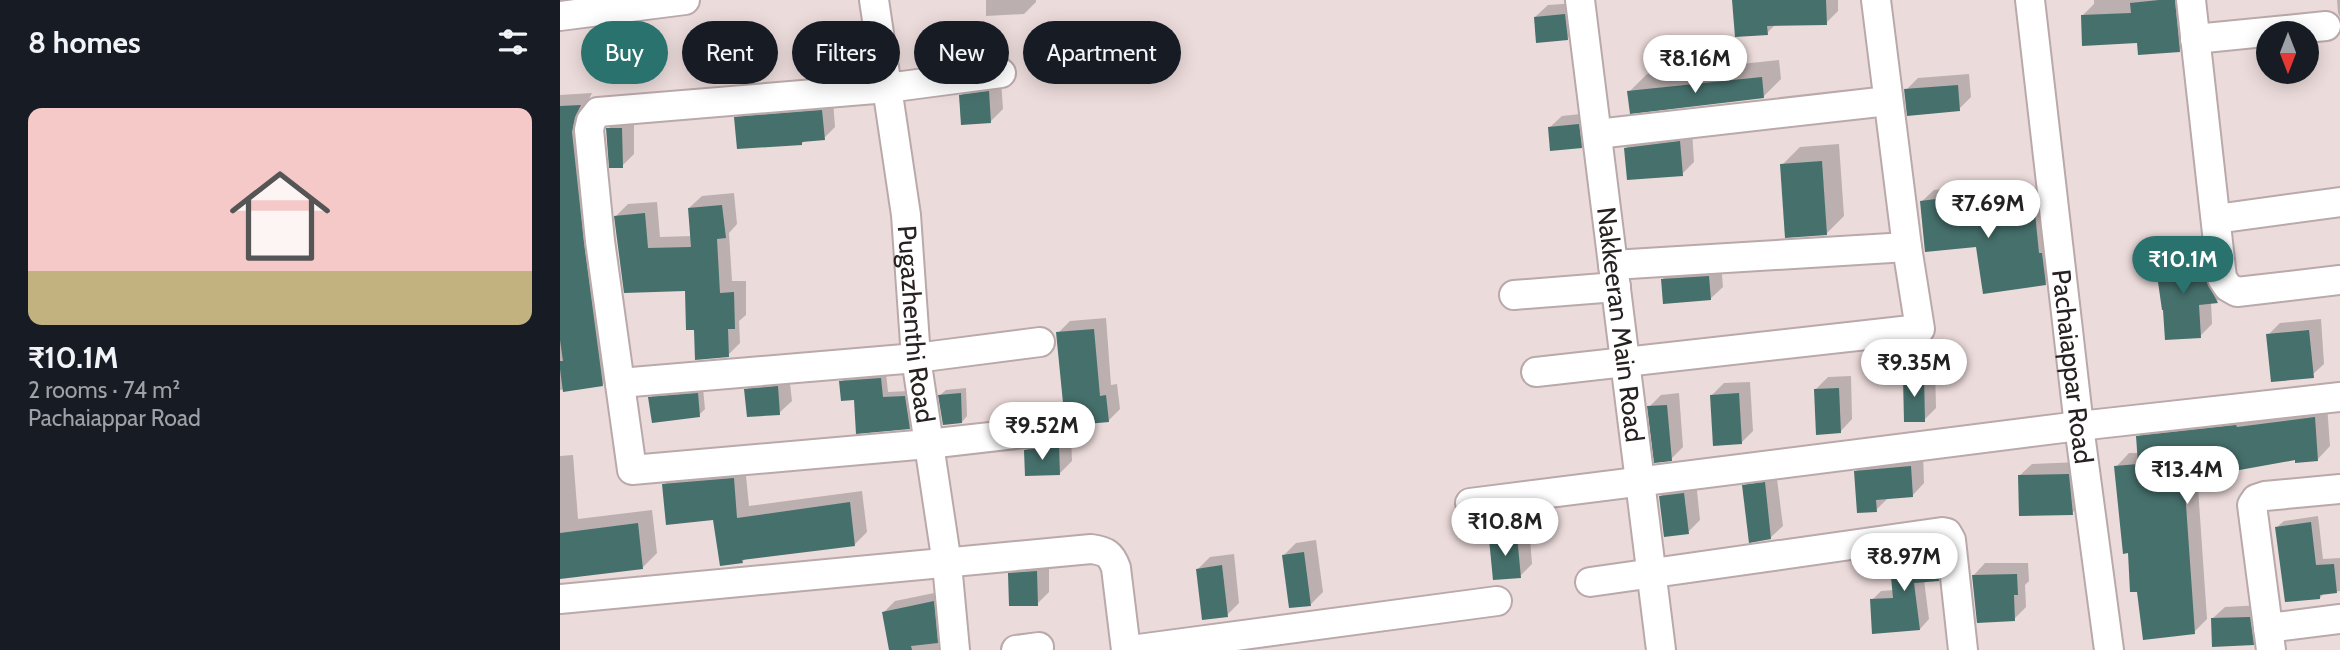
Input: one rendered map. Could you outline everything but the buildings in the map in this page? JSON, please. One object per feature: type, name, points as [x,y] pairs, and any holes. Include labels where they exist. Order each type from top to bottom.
[{"type":"street","points":[[560,16],[685,0]]},
{"type":"street","name":"Pugazhenthi Road","points":[[874,0],[906,215],[916,358],[947,564],[955,650]]},
{"type":"street","points":[[1536,372],[1920,329],[1876,0]]},
{"type":"street","name":"Pachaiappar Road","points":[[2030,0],[2078,426],[2109,650]]},
{"type":"street","points":[[2191,0],[2222,278],[2228,287],[2237,292],[2340,279]]},
{"type":"street","name":"Nakkeeran Main Road","points":[[1586,1],[1597,134],[1661,650]]},
{"type":"street","points":[[2195,39],[2326,26]]},
{"type":"street","points":[[917,84],[598,112],[591,121],[589,130],[600,241],[632,470],[928,444],[1059,429]]},
{"type":"street","points":[[1597,134],[1888,101]]},
{"type":"street","points":[[2216,219],[2340,202]]},
{"type":"street","points":[[1514,295],[1614,276],[1907,247]]},
{"type":"street","points":[[620,383],[916,358],[1040,342]]},
{"type":"street","points":[[1470,503],[2078,426],[2340,397]]},
{"type":"street","points":[[2340,489],[2264,496],[2256,499],[2252,505],[2269,639],[2340,619]]},
{"type":"street","points":[[1590,582],[1942,532],[1947,533],[1951,540],[1963,650]]},
{"type":"street","points":[[560,598],[1091,550],[1105,551],[1112,557],[1116,568],[1128,650],[1307,638],[1497,601]]}]
